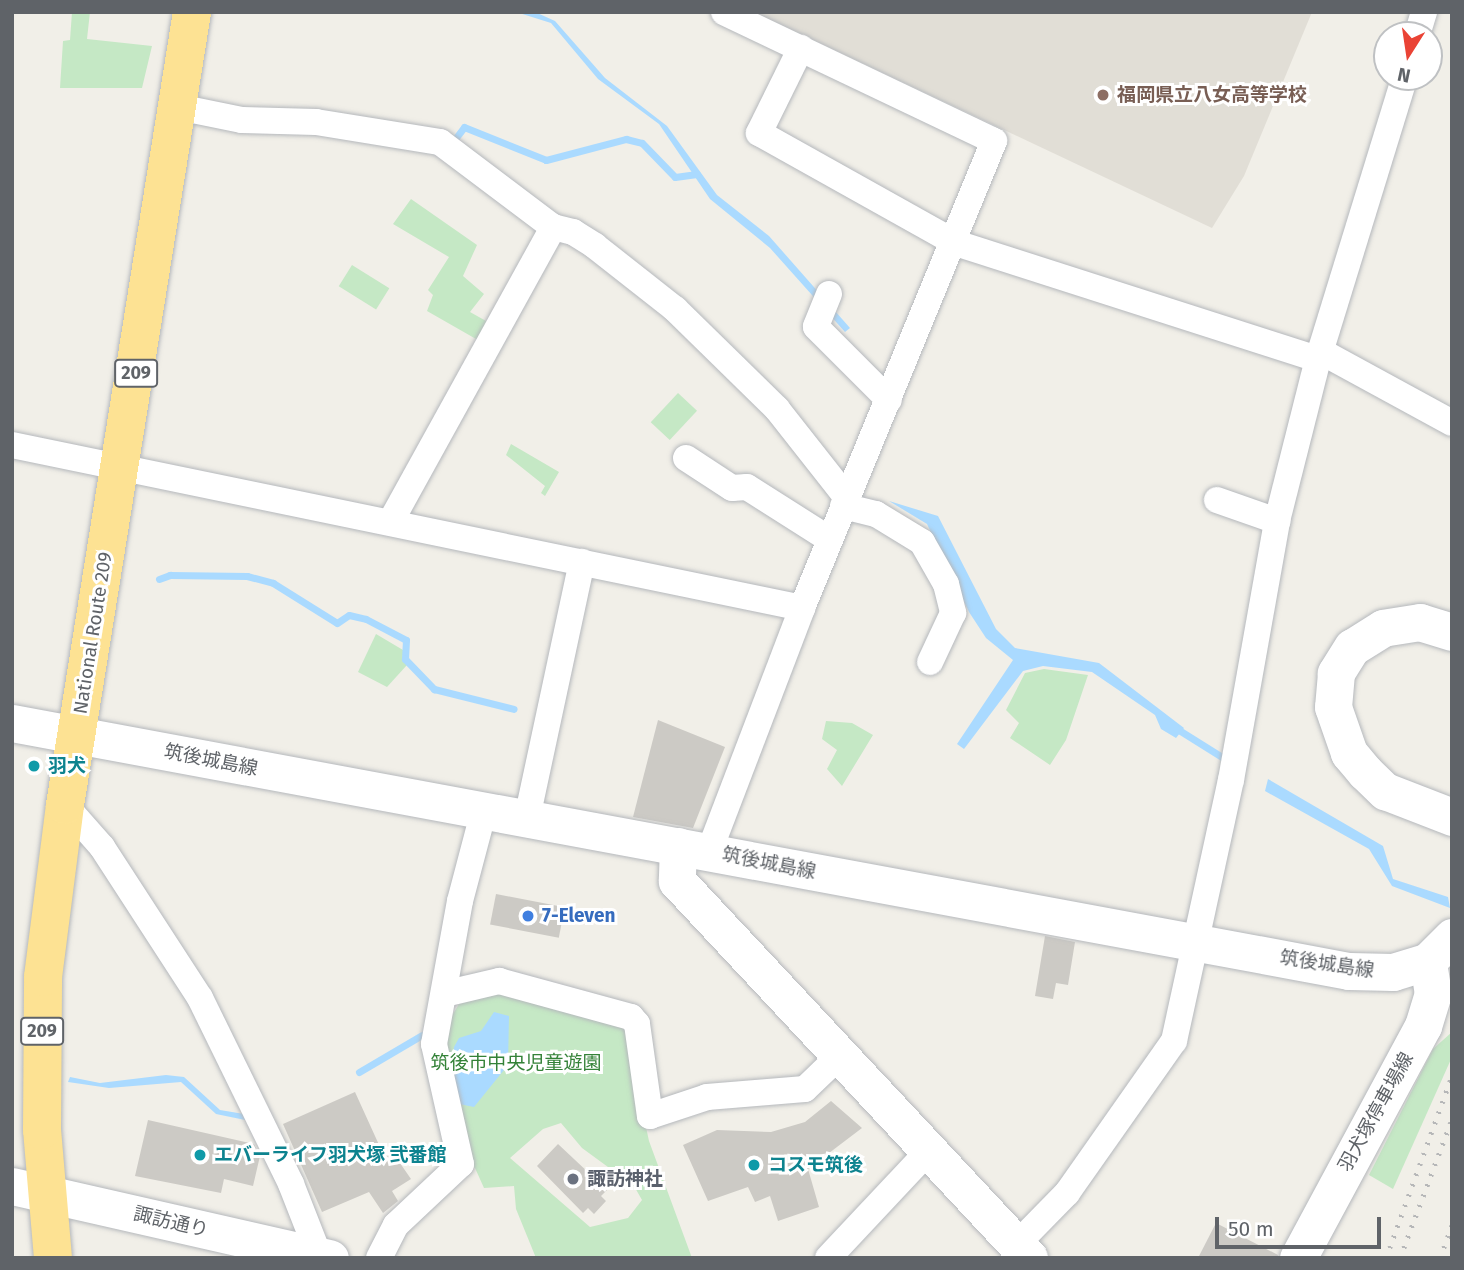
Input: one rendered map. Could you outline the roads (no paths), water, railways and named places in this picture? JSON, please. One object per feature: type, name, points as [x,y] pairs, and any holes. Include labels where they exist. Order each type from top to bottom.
[{"type":"highway","name":"National Route 209","points":[[52,1258],[30,1190],[42,1130],[43,977],[65,805],[192,12]]},
{"type":"main road","points":[[1452,632],[1420,622],[1383,628],[1352,647],[1336,673],[1333,707],[1349,753],[1365,772],[1385,790],[1452,817]]},
{"type":"main road","name":"筑後城島線","points":[[12,723],[1349,971],[1441,971]]},
{"type":"main road","points":[[693,849],[677,881],[1023,1251]]},
{"type":"main road","name":"羽犬塚停車場線","points":[[1298,1258],[1423,1026],[1441,971]]},
{"type":"main road","name":"諏訪通り","points":[[30,1190],[323,1257]]},
{"type":"street","points":[[693,849],[802,608],[956,243],[994,141],[724,12]]},
{"type":"street","points":[[801,48],[759,133],[956,243],[1319,355],[1452,423]]},
{"type":"street","points":[[1023,1251],[1068,1193],[1174,1041],[1231,780],[1277,521],[1319,355],[1401,91]]},
{"type":"street","points":[[178,107],[242,120],[316,122],[440,142],[553,227],[573,232],[675,309],[777,409],[845,502],[876,514],[922,542],[946,584],[953,613],[930,662]]},
{"type":"street","points":[[391,522],[553,227]]},
{"type":"street","points":[[826,302],[816,327],[888,400]]},
{"type":"street","points":[[12,445],[121,465],[802,608]]},
{"type":"street","points":[[686,458],[732,488],[747,487],[830,539]]},
{"type":"street","points":[[1217,500],[1277,521]]},
{"type":"street","points":[[527,818],[582,562]]},
{"type":"street","points":[[65,805],[102,847],[200,998],[291,1184],[323,1257]]},
{"type":"street","points":[[379,1258],[396,1225],[461,1164],[434,1044],[460,901],[484,810]]},
{"type":"street","points":[[444,994],[499,981],[631,1017],[636,1024],[650,1116],[708,1097],[805,1090],[832,1063]]},
{"type":"street","points":[[828,1258],[921,1159]]},
{"type":"water","points":[[516,12],[535,12],[555,21],[605,78],[667,126],[717,195],[769,236],[850,328],[845,332],[770,248],[710,199],[659,124],[598,79],[551,23]]},
{"type":"water","points":[[889,501],[938,516],[996,629],[1015,648],[1099,663],[1184,728],[1176,738],[1161,729],[1155,715],[1092,672],[1043,666],[1023,671],[964,749],[957,744],[1013,660],[986,638],[969,612],[927,524]]},
{"type":"water","points":[[1268,779],[1383,846],[1393,879],[1448,897],[1450,908],[1392,886],[1369,849],[1265,791]]},
{"type":"water","points":[[494,1012],[509,1016],[508,1065],[474,1107],[459,1104],[451,1067],[454,1047],[459,1038],[481,1031]]},
{"type":"water","points":[[166,1075],[184,1077],[220,1110],[250,1115],[250,1121],[216,1114],[181,1082],[109,1088],[68,1082],[70,1077],[100,1083]]},
{"type":"waterway","points":[[455,139],[464,127],[546,160],[626,139],[642,143],[675,177],[697,174]]},
{"type":"waterway","points":[[159,579],[170,575],[247,576],[273,583],[337,623],[349,615],[366,619],[406,640],[405,659],[434,689],[514,709]]},
{"type":"waterway","points":[[1174,727],[1222,757]]},
{"type":"waterway","points":[[359,1072],[422,1035]]},
{"type":"railway","points":[[1386,1258],[1452,1076]]},
{"type":"railway","points":[[1400,1258],[1452,1119]]},
{"type":"railway","points":[[1440,1258],[1452,1225]]},
{"type":"place","name":"福岡県立八女高等学校","points":[[1103,95]]},
{"type":"place","name":"羽犬","points":[[34,766]]},
{"type":"place","name":"7-Eleven","points":[[528,916]]},
{"type":"place","name":"エバーライフ羽犬塚 弐番館","points":[[200,1155]]},
{"type":"place","name":"コスモ筑後","points":[[754,1165]]},
{"type":"place","name":"諏訪神社","points":[[573,1179]]},
{"type":"park label","name":"筑後市中央児童遊園","points":[[516,1063]]}]
